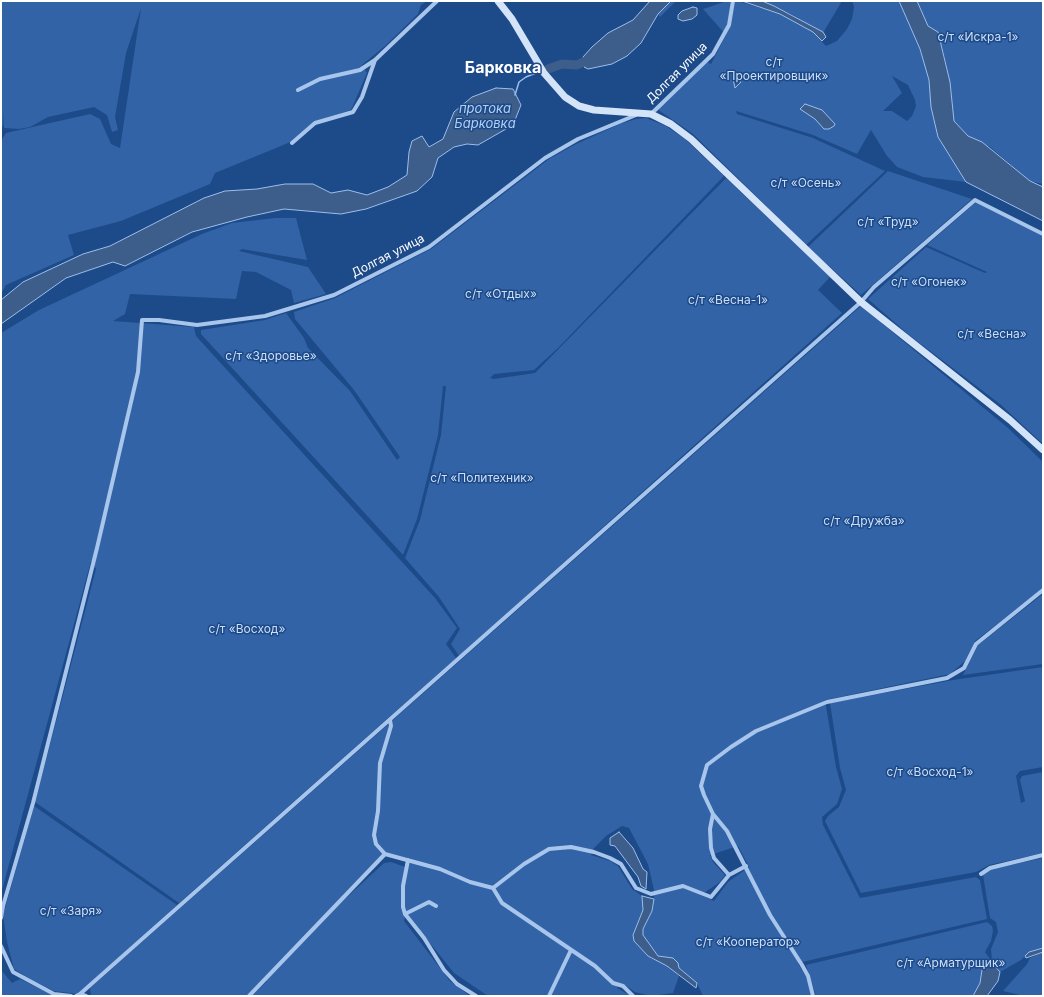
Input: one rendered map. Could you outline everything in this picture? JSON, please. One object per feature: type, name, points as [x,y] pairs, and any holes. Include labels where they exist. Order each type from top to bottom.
[{"type":"main road","points":[[498,1],[512,19],[544,73],[565,97],[579,106],[594,110],[651,114],[671,124],[691,139],[861,302],[1010,420],[1043,450]]},
{"type":"street","points":[[298,90],[320,79],[360,70],[375,60],[437,1]]},
{"type":"street","name":"Долгая улица","points":[[651,114],[713,54],[729,25],[733,1]]},
{"type":"street","points":[[292,143],[315,123],[353,112],[362,97],[375,60]]},
{"type":"street","name":"Долгая улица","points":[[1,918],[98,548],[138,372],[142,320],[159,320],[197,326],[265,316],[334,295],[429,247],[551,154],[578,138],[641,113]]},
{"type":"street","points":[[78,995],[861,302],[874,287],[975,200],[1043,234]]},
{"type":"street","points":[[813,996],[805,970],[770,915],[727,831],[713,814],[701,786],[707,765],[756,731],[827,702],[948,678],[964,668],[976,644],[1043,590]]},
{"type":"street","points":[[390,720],[391,726],[380,763],[378,811],[374,835],[376,844],[384,854],[440,869],[470,882],[493,888],[502,903],[595,966],[613,983],[623,986],[634,996]]},
{"type":"street","points":[[713,814],[710,829],[711,848],[714,858],[729,875]]},
{"type":"street","points":[[493,888],[524,864],[549,849],[571,847],[594,852],[621,864],[636,888],[651,894],[683,886],[711,898],[729,875],[746,866]]},
{"type":"street","points":[[249,996],[384,854]]},
{"type":"street","points":[[981,874],[990,868],[1043,855]]},
{"type":"street","points":[[408,860],[403,886],[403,907],[405,914],[424,938],[444,970],[457,984],[476,996]]},
{"type":"street","points":[[405,914],[429,902],[436,906]]},
{"type":"street","points":[[1,946],[14,972],[54,994],[71,996]]},
{"type":"street","points":[[549,996],[571,950]]},
{"type":"street","points":[[78,995],[86,996]]},
{"type":"green space","points":[[1,1],[427,1],[421,5],[418,14],[385,46],[362,65],[367,73],[351,110],[314,122],[293,141],[215,173],[210,184],[121,221],[68,235],[74,255],[6,285],[1,294],[1,141],[6,133],[90,114],[100,119],[111,144],[120,148],[141,8],[126,53],[115,117],[118,130],[112,132],[107,115],[94,107],[48,117],[30,127],[19,129],[4,128],[3,113],[3,126],[1,127]]},
{"type":"green space","points":[[671,1],[676,1],[660,17],[658,14]]},
{"type":"green space","points":[[727,1],[738,1],[780,14],[813,32],[826,46],[837,41],[847,29],[852,19],[854,7],[852,1],[899,1],[920,49],[929,80],[931,107],[938,137],[966,182],[923,177],[897,167],[887,156],[871,130],[857,154],[813,135],[736,111],[737,114],[813,138],[885,171],[806,245],[693,134],[657,109],[707,62],[711,64],[726,35],[703,9]],"holes":[[[892,76],[908,85],[915,100],[916,106],[912,116],[907,121],[892,111],[883,111],[902,93]]]},
{"type":"green space","points":[[762,1],[842,1],[823,33],[791,14]]},
{"type":"green space","name":"с/т «Искра-1»","points":[[917,1],[1043,1],[1043,184],[1030,181],[990,147],[968,136],[954,121],[950,82],[942,46],[928,26]]},
{"type":"green space","points":[[646,118],[666,126],[685,139],[724,176],[558,348],[534,370],[494,374],[490,378],[494,379],[535,373],[726,178],[830,277],[818,290],[842,313],[459,656],[451,644],[460,629],[439,597],[405,558],[420,520],[441,435],[446,386],[443,386],[438,435],[417,519],[403,555],[201,334],[201,330],[265,320],[286,313],[304,338],[308,348],[350,391],[397,460],[400,457],[354,390],[295,319],[294,312],[335,298],[431,249],[549,159],[574,145],[620,124],[636,119]]},
{"type":"green space","name":"с/т «Труд»","points":[[888,171],[972,199],[861,295],[808,247]]},
{"type":"green space","name":"с/т «Весна»","points":[[976,202],[1043,236],[1043,444],[1000,404],[909,335],[868,299],[926,247],[985,273],[987,272],[927,245]]},
{"type":"green space","name":"с/т «Восход»","points":[[275,218],[296,218],[307,260],[242,249],[239,251],[308,267],[326,294],[294,303],[291,290],[256,272],[242,271],[236,299],[130,294],[125,314],[113,321],[194,327],[196,336],[435,598],[457,628],[446,644],[456,658],[179,903],[35,802],[96,569],[91,561],[1,894],[1,333],[39,310],[202,234],[232,223]]},
{"type":"green space","name":"с/т «Дружба»","points":[[861,306],[1008,428],[1043,462],[1043,589],[975,641],[965,661],[950,674],[825,700],[836,767],[842,789],[837,804],[822,817],[823,825],[860,898],[976,877],[980,880],[987,919],[798,963],[806,977],[812,996],[703,996],[697,983],[679,968],[678,963],[673,958],[658,956],[643,935],[643,929],[652,911],[654,890],[648,864],[629,828],[622,826],[606,836],[593,849],[591,855],[610,861],[618,866],[632,889],[642,896],[643,910],[633,935],[634,941],[648,956],[667,966],[679,976],[673,993],[651,996],[635,992],[619,983],[617,988],[631,996],[488,996],[454,973],[434,948],[405,917],[404,921],[450,981],[470,996],[252,996],[267,981],[265,977],[247,996],[91,995],[90,988]],"holes":[[[738,846],[749,867],[728,882],[714,901],[701,895],[720,882],[725,875],[713,862],[710,855]],[[385,852],[411,859],[408,868],[391,862],[384,863],[346,898],[343,895]]]},
{"type":"green space","points":[[1043,594],[1043,664],[963,675],[978,645]]},
{"type":"green space","name":"с/т «Восход-1»","points":[[1043,667],[1043,767],[1020,771],[1016,776],[1021,803],[1025,801],[1020,780],[1022,776],[1043,772],[1043,853],[989,865],[976,872],[861,893],[825,821],[828,816],[839,807],[846,790],[840,768],[830,703],[953,680]]},
{"type":"green space","name":"с/т «Заря»","points":[[34,806],[177,905],[78,994],[54,991],[14,969],[7,942],[3,915]]},
{"type":"green space","name":"с/т «Арматурщик»","points":[[1043,858],[1043,948],[1029,952],[1021,960],[1000,972],[992,963],[982,970],[980,983],[973,996],[816,996],[806,965],[987,922],[992,926],[993,931],[991,941],[985,952],[992,962],[991,949],[998,932],[996,922],[990,918],[983,875],[991,869]]},
{"type":"green space","points":[[1043,952],[1043,996],[1024,996],[1003,991],[1027,964],[1030,958]]},
{"type":"green space","points":[[1,970],[12,983],[20,979],[55,996],[1,996]]},
{"type":"water","points":[[650,1],[671,1],[658,14],[641,43],[627,56],[612,64],[588,69],[584,67],[583,57],[592,47],[608,33],[633,20]]},
{"type":"water","points":[[742,1],[762,1],[774,6],[823,32],[826,37],[822,41],[813,32],[780,14]]},
{"type":"water","points":[[899,1],[917,1],[928,26],[938,32],[950,82],[954,121],[968,136],[982,142],[1030,181],[1043,187],[1043,221],[966,182],[938,137],[931,107],[929,80],[920,49]]},
{"type":"water","points":[[693,7],[697,8],[697,15],[692,19],[683,21],[678,19],[678,15],[682,11]]},
{"type":"water","points":[[735,72],[741,82],[735,88],[733,79]]},
{"type":"water","name":"протока Барковка","points":[[496,88],[513,89],[521,105],[513,125],[478,145],[467,144],[454,147],[438,158],[432,177],[417,191],[366,209],[341,214],[284,209],[247,217],[192,232],[125,266],[113,262],[66,278],[1,324],[1,300],[23,282],[83,254],[110,246],[204,198],[225,191],[257,189],[285,184],[313,184],[331,193],[348,190],[367,195],[388,187],[407,175],[409,152],[412,141],[422,136],[429,147],[443,139],[454,112],[472,97]]},
{"type":"water","points":[[805,104],[822,110],[835,124],[834,126],[829,129],[824,129],[815,119],[800,109]]},
{"type":"water","points":[[619,832],[633,848],[643,869],[647,872],[646,889],[641,886],[638,877],[615,846],[610,845],[610,838]]},
{"type":"water","points":[[642,896],[654,899],[652,911],[643,929],[643,935],[658,956],[673,958],[678,963],[679,968],[697,983],[696,988],[667,966],[648,956],[634,941],[633,935],[643,910]]},
{"type":"water","points":[[1043,948],[1043,952],[1026,958],[1025,956],[1029,952]]},
{"type":"water","points":[[992,963],[1000,972],[998,981],[987,996],[973,996],[980,983],[982,970]]},
{"type":"waterway","points":[[548,69],[562,64],[577,65],[594,57]]},
{"type":"waterway","points":[[515,95],[519,82],[536,73]]},
{"type":"district","name":"Барковка","points":[[503,68]]},
{"type":"park label","name":"с/т «Проектировщик»","points":[[774,69]]},
{"type":"park label","name":"с/т «Осень»","points":[[806,183]]},
{"type":"park label","name":"с/т «Огонек»","points":[[929,282]]},
{"type":"park label","name":"с/т «Отдых»","points":[[501,294]]},
{"type":"park label","name":"с/т «Весна-1»","points":[[728,300]]},
{"type":"park label","name":"с/т «Здоровье»","points":[[271,356]]},
{"type":"park label","name":"с/т «Политехник»","points":[[482,478]]},
{"type":"park label","name":"с/т «Кооператор»","points":[[748,942]]}]
